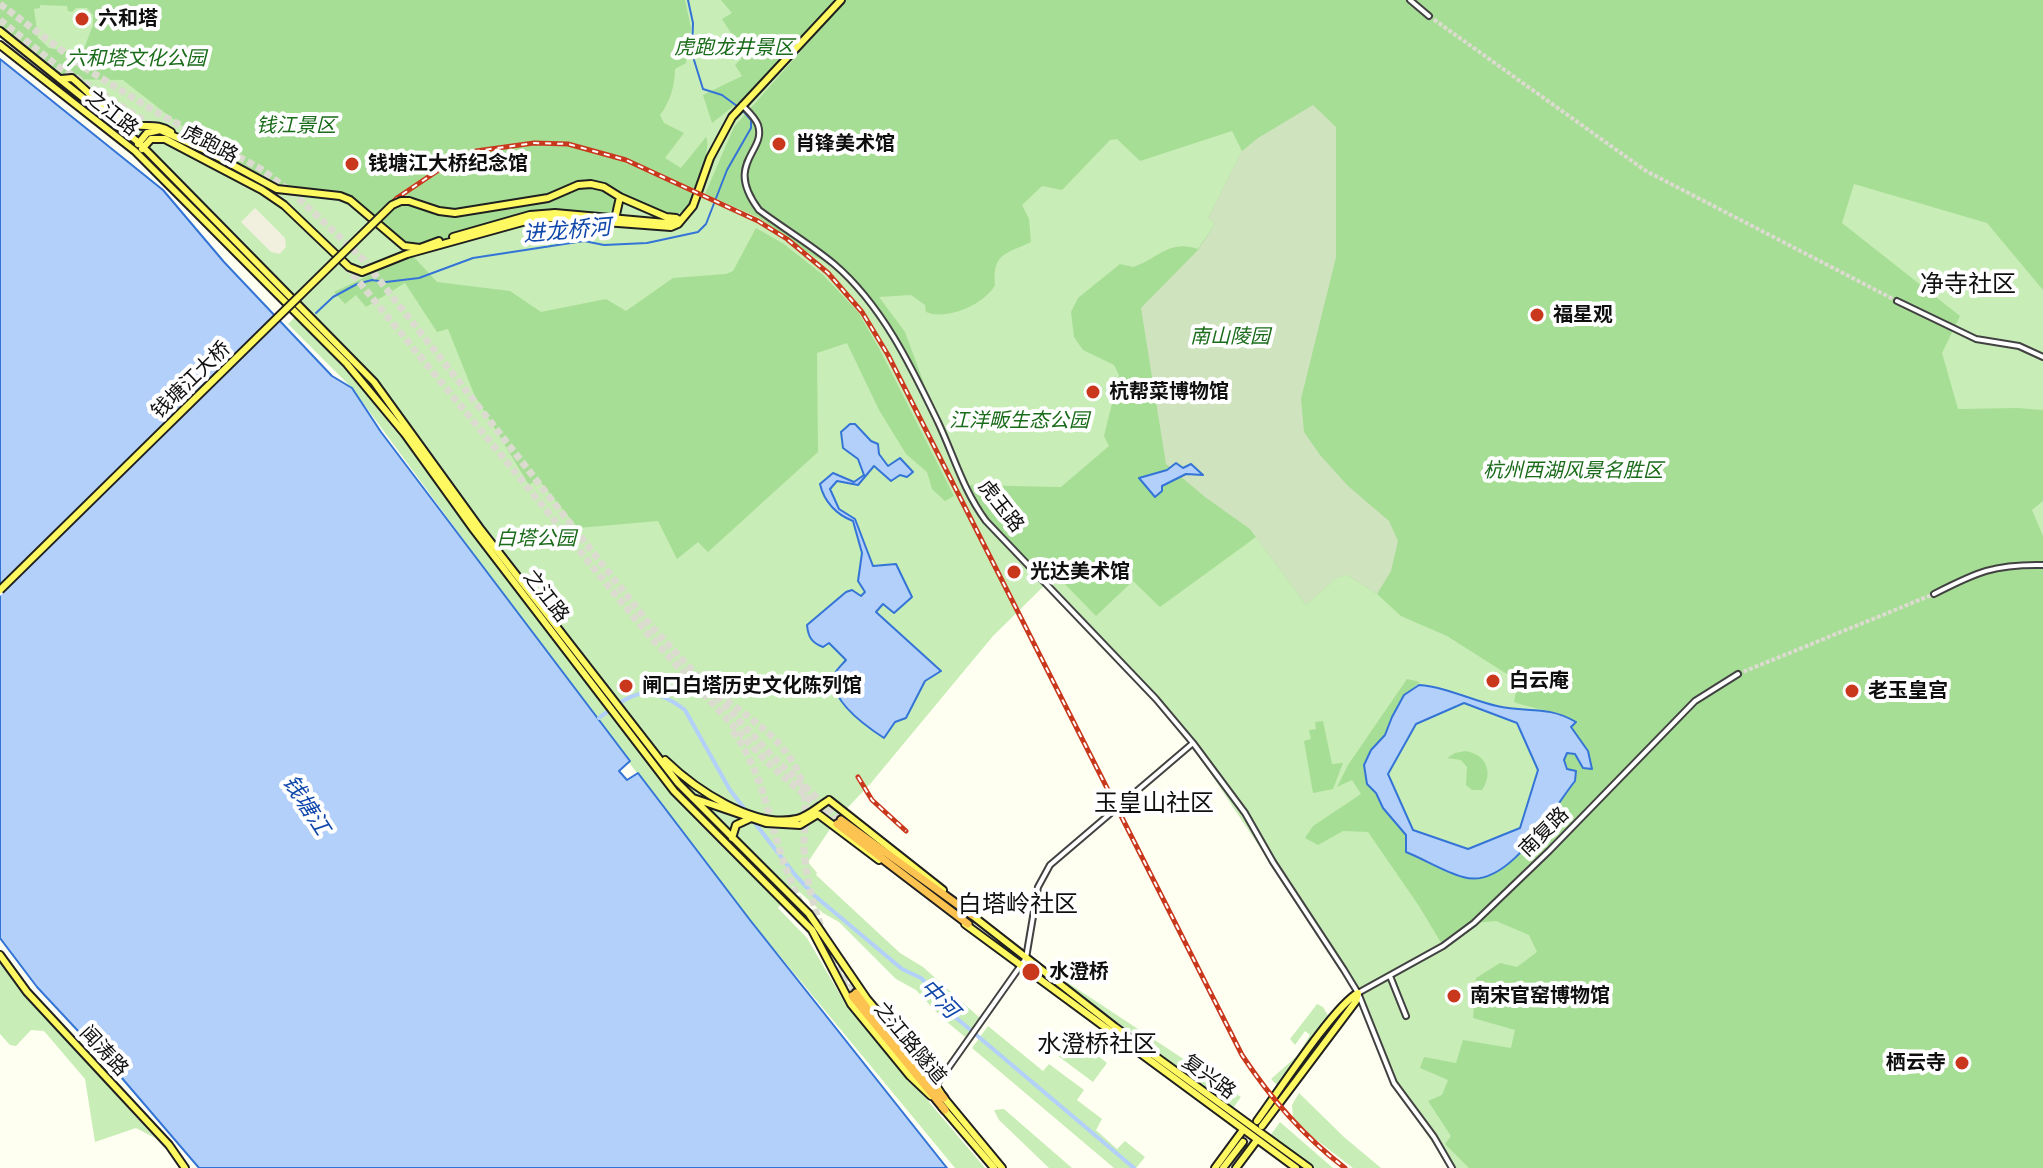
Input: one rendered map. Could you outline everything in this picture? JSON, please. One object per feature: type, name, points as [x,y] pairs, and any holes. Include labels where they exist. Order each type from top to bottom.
[{"type":"highway","points":[[968,924],[839,822],[972,915]]},
{"type":"highway","name":"之江路隧道","points":[[944,1098],[854,994],[945,1110]]},
{"type":"main road","points":[[619,196],[666,217],[682,217],[693,206],[720,136],[742,105],[841,0]]},
{"type":"main road","name":"之江路","points":[[0,31],[141,145],[374,382],[615,706],[674,791],[703,810],[809,914],[867,999],[1002,1168]]},
{"type":"main road","name":"之江路","points":[[0,45],[135,151],[347,364],[376,397],[474,530],[691,800],[801,917],[822,946],[843,992],[860,1017],[994,1168]]},
{"type":"main road","points":[[61,79],[72,78],[128,123],[162,126],[190,143]]},
{"type":"main road","name":"虎跑路","points":[[141,145],[147,133],[160,130],[277,189],[340,196],[350,200],[409,248],[420,248],[530,215],[555,213],[607,217],[615,221]]},
{"type":"main road","name":"虎跑路","points":[[135,151],[151,139],[165,139],[262,190],[284,205],[349,267],[362,272],[407,254],[526,221],[552,218],[666,223],[682,217]]},
{"type":"main road","name":"钱塘江大桥","points":[[0,590],[392,205],[409,201],[455,213],[548,198],[578,185],[591,184],[619,196]]},
{"type":"main road","points":[[607,217],[619,196]]},
{"type":"main road","points":[[615,221],[619,196]]},
{"type":"main road","points":[[650,747],[686,780],[755,820]]},
{"type":"main road","name":"之江路","points":[[686,780],[691,800]]},
{"type":"main road","points":[[691,800],[716,800]]},
{"type":"main road","points":[[691,800],[766,820],[800,825],[818,814],[829,800]]},
{"type":"main road","points":[[732,838],[738,823],[799,818],[829,800]]},
{"type":"main road","name":"复兴路","points":[[829,800],[972,915],[1023,962],[1296,1168]]},
{"type":"main road","name":"复兴路","points":[[818,814],[960,922],[968,924],[1023,962],[1309,1168]]},
{"type":"main road","name":"闻涛路","points":[[0,955],[27,992],[169,1145],[185,1168]]},
{"type":"main road","name":"南复路","points":[[1260,1124],[1356,1001],[1358,993]]},
{"type":"main road","points":[[1215,1168],[1243,1130]]},
{"type":"main road","points":[[1234,1168],[1257,1140]]},
{"type":"main road","points":[[1223,1168],[1246,1144],[1234,1168]]},
{"type":"street","points":[[1410,0],[1429,16]]},
{"type":"street","name":"虎玉路","points":[[742,105],[759,127],[759,136],[746,162],[744,174],[752,202],[835,265],[879,315],[901,347],[939,423],[974,505],[1156,699],[1245,813],[1358,993],[1394,1083],[1434,1137],[1452,1168]]},
{"type":"street","points":[[1897,301],[1976,339],[2019,346],[2043,357]]},
{"type":"street","points":[[1934,594],[1985,569],[2017,564],[2043,565]]},
{"type":"street","name":"南复路","points":[[1358,993],[1443,946],[1474,923],[1695,701],[1738,674]]},
{"type":"street","points":[[937,1084],[1023,962],[1038,887],[1050,865],[1193,743]]},
{"type":"street","points":[[1390,976],[1406,1016]]},
{"type":"green space","name":"杭州西湖风景名胜区","points":[[0,0],[2043,0],[2043,1168],[1449,1168],[1398,1091],[1347,978],[1183,732],[1049,581],[993,636],[871,783],[836,820],[808,862],[816,875],[900,953],[923,967],[980,1018],[965,1037],[916,990],[896,979],[839,922],[823,913],[793,886],[778,908],[807,938],[845,1003],[985,1168],[955,1168],[732,898],[352,388],[288,324],[297,315],[400,437],[364,386],[307,321]]},
{"type":"green space","name":"钱江景区","points":[[0,0],[685,0],[691,28],[686,63],[675,69],[671,93],[660,115],[664,123],[684,133],[665,158],[681,168],[706,137],[707,152],[693,196],[684,210],[675,214],[666,217],[618,196],[607,220],[558,215],[408,253],[350,200],[277,189],[238,168],[235,161],[178,123],[123,80],[61,79],[0,31]],"holes":[[[40,5],[67,6],[68,11],[72,12],[76,8],[87,8],[93,15],[93,25],[82,54],[49,48],[38,38],[34,9],[40,8]]]},
{"type":"green space","name":"虎跑龙井景区","points":[[721,0],[837,0],[763,83],[712,123],[703,95],[742,76],[735,65],[741,59],[738,51],[730,52],[727,38],[733,36],[722,19],[732,13]]},
{"type":"green space","points":[[846,0],[2043,0],[2043,290],[1987,223],[1854,184],[1842,223],[1960,316],[1942,353],[1958,409],[2043,410],[2043,501],[2032,510],[2043,536],[2043,1168],[1469,1168],[1445,1144],[1451,1136],[1428,1101],[1442,1095],[1448,1080],[1420,1068],[1424,1057],[1456,1063],[1463,1040],[1511,1048],[1515,1030],[1473,1018],[1476,978],[1500,963],[1517,967],[1537,952],[1529,935],[1496,921],[1474,923],[1443,946],[1368,832],[1343,831],[1318,845],[1305,838],[1313,826],[1361,794],[1352,780],[1337,787],[1348,765],[1407,679],[1420,682],[1404,695],[1385,735],[1371,750],[1367,784],[1406,835],[1406,852],[1463,877],[1480,878],[1496,871],[1512,860],[1541,828],[1575,781],[1564,760],[1567,753],[1575,754],[1583,768],[1588,751],[1571,727],[1576,722],[1514,702],[1518,681],[1447,636],[1401,616],[1377,594],[1347,575],[1336,578],[1306,605],[1256,537],[1160,607],[1133,581],[1096,616],[1058,577],[1034,569],[986,521],[963,485],[1061,487],[1109,446],[1104,436],[1119,375],[1114,365],[1083,350],[1074,337],[1071,312],[1078,298],[1120,264],[1133,267],[1179,246],[1198,249],[1215,224],[1208,218],[1242,151],[1232,131],[1140,161],[1117,139],[1110,140],[1062,190],[1042,186],[1022,205],[1029,219],[1031,242],[998,260],[995,285],[983,298],[965,309],[935,314],[926,312],[925,305],[911,295],[879,297],[905,332],[926,389],[926,398],[901,347],[879,315],[835,265],[815,257],[758,217],[705,194],[734,127]]},
{"type":"green space","name":"南山陵园","points":[[1313,105],[1336,127],[1336,257],[1301,399],[1304,432],[1348,486],[1389,521],[1398,541],[1391,571],[1377,594],[1347,575],[1336,578],[1306,605],[1250,529],[1166,464],[1141,308],[1198,250],[1215,224],[1208,218],[1242,151]]},
{"type":"green space","points":[[756,228],[784,244],[823,275],[858,312],[954,496],[945,501],[932,489],[927,472],[906,454],[879,410],[847,343],[817,353],[818,452],[708,552],[698,542],[677,559],[658,521],[578,528],[538,479],[529,485],[474,394],[448,329],[437,332],[405,283],[366,307],[356,295],[345,304],[334,292],[412,255],[437,282],[510,291],[541,312],[606,299],[626,311],[673,278],[733,271]]},
{"type":"green space","points":[[1323,721],[1332,764],[1343,763],[1333,789],[1313,793],[1304,741],[1311,739],[1309,730],[1316,729],[1315,722]]},
{"type":"green space","points":[[1465,751],[1478,756],[1486,765],[1487,777],[1482,790],[1472,790],[1466,785],[1467,767],[1461,760],[1447,758]]},
{"type":"green space","points":[[1032,959],[1241,1097],[1233,1108]]},
{"type":"green space","points":[[0,963],[155,1138],[136,1128],[95,1142],[85,1079],[44,1031],[31,1030],[16,1046],[10,1045],[0,1034]]},
{"type":"green space","points":[[1317,1004],[1323,1007],[1330,1019],[1278,1086],[1271,1079],[1297,1056],[1310,1035],[1305,1031],[1295,1045],[1290,1039]]},
{"type":"green space","points":[[988,1026],[1043,1071],[1049,1064],[1084,1090],[1077,1100],[1102,1119],[1096,1130],[1117,1149],[1125,1141],[1145,1157],[1136,1168],[1114,1168],[972,1048]]},
{"type":"green space","points":[[1073,1036],[1107,1063],[1093,1082],[1058,1056]]},
{"type":"green space","points":[[1299,1093],[1381,1168],[1353,1168],[1310,1135],[1293,1117],[1292,1105]]},
{"type":"green space","points":[[1004,1109],[1072,1168],[1049,1168],[999,1120],[994,1110]]},
{"type":"green space","points":[[1280,1122],[1333,1168],[1312,1168],[1270,1136]]},
{"type":"shaded area","points":[[255,208],[285,238],[286,247],[280,254],[271,252],[241,222]]},
{"type":"water","name":"钱塘江","points":[[0,59],[163,190],[224,262],[332,376],[352,388],[381,432],[630,761],[619,771],[627,780],[638,773],[947,1168],[199,1168],[121,1077],[37,987],[0,938]]},
{"type":"water","points":[[850,424],[855,424],[878,444],[879,454],[888,466],[900,458],[913,472],[891,481],[874,466],[858,485],[837,481],[830,489],[839,509],[855,519],[873,566],[896,564],[912,597],[894,613],[883,604],[876,612],[941,671],[925,681],[906,718],[895,722],[884,738],[853,714],[839,698],[833,678],[846,660],[829,643],[823,647],[813,641],[807,625],[846,592],[852,590],[861,596],[865,592],[858,581],[862,553],[853,521],[832,507],[820,484],[833,473],[854,482],[864,475],[858,459],[843,448],[841,432]]},
{"type":"water","points":[[1176,463],[1183,468],[1191,464],[1203,475],[1186,474],[1162,486],[1162,491],[1155,497],[1139,478],[1167,470]]},
{"type":"water","points":[[1419,685],[1429,686],[1497,706],[1556,713],[1576,722],[1571,727],[1588,751],[1592,769],[1583,768],[1575,754],[1567,753],[1564,760],[1567,769],[1576,771],[1575,781],[1527,846],[1512,861],[1480,878],[1449,872],[1406,852],[1406,835],[1367,784],[1364,765],[1371,750],[1385,735],[1404,695]],"holes":[[[1464,703],[1517,723],[1538,770],[1520,828],[1468,849],[1413,830],[1388,774],[1416,724]]]},
{"type":"pier","points":[[278,311],[283,316],[0,596],[0,586]]},
{"type":"waterway","points":[[688,0],[693,23],[692,53]]},
{"type":"waterway","points":[[694,60],[703,89],[722,95],[737,106]]},
{"type":"waterway","name":"进龙桥河","points":[[316,313],[333,297],[357,284],[372,280],[386,282],[419,278],[473,258],[584,241],[604,245],[647,243],[698,232],[706,224],[727,170],[751,128],[751,120],[743,111]]},
{"type":"waterway","name":"中河","points":[[599,718],[621,702],[640,694],[650,693],[672,701],[685,710],[730,790],[747,812]]},
{"type":"waterway","name":"中河","points":[[754,822],[815,896],[902,969],[921,978],[948,1011],[1134,1168]]},
{"type":"tunnel","points":[[0,4],[85,68],[156,112],[261,169],[295,195],[362,258],[650,625],[774,758],[841,820]]},
{"type":"tunnel","points":[[1429,16],[1646,171],[1897,301]]},
{"type":"tunnel","points":[[0,20],[59,67],[156,128]]},
{"type":"tunnel","points":[[170,136],[193,151]]},
{"type":"tunnel","points":[[346,266],[647,633],[766,761],[837,824]]},
{"type":"tunnel","points":[[1738,674],[1934,594]]},
{"type":"tunnel","points":[[718,694],[767,732],[796,768],[805,798],[804,845],[808,880],[824,935]]},
{"type":"tunnel","points":[[733,731],[755,771],[785,865],[815,933]]},
{"type":"tunnel","points":[[835,956],[856,993]]},
{"type":"tunnel","points":[[837,972],[852,996]]},
{"type":"tunnel","points":[[1249,1145],[1262,1126]]},
{"type":"railway","points":[[0,590],[397,198],[455,159],[476,151],[534,143],[568,144],[626,160],[758,221],[787,239],[828,273],[862,312],[888,355],[1242,1055],[1289,1116],[1345,1168]]},
{"type":"railway","points":[[858,777],[872,800],[906,831]]},
{"type":"place","name":"六和塔","points":[[82,19]]},
{"type":"place","name":"肖锋美术馆","points":[[779,144]]},
{"type":"place","name":"钱塘江大桥纪念馆","points":[[352,164]]},
{"type":"place","name":"福星观","points":[[1537,315]]},
{"type":"place","name":"杭帮菜博物馆","points":[[1093,392]]},
{"type":"place","name":"光达美术馆","points":[[1014,572]]},
{"type":"place","name":"白云庵","points":[[1493,681]]},
{"type":"place","name":"闸口白塔历史文化陈列馆","points":[[626,686]]},
{"type":"place","name":"老玉皇宫","points":[[1852,691]]},
{"type":"place","name":"水澄桥","points":[[1031,972]]},
{"type":"place","name":"南宋官窑博物馆","points":[[1454,996]]},
{"type":"place","name":"栖云寺","points":[[1962,1063]]},
{"type":"district","name":"净寺社区","points":[[1968,285]]},
{"type":"district","name":"玉皇山社区","points":[[1154,804]]},
{"type":"district","name":"白塔岭社区","points":[[1018,905]]},
{"type":"district","name":"水澄桥社区","points":[[1097,1045]]},
{"type":"park label","name":"六和塔文化公园","points":[[136,59]]},
{"type":"park label","name":"江洋畈生态公园","points":[[1019,421]]},
{"type":"park label","name":"白塔公园","points":[[536,539]]}]
